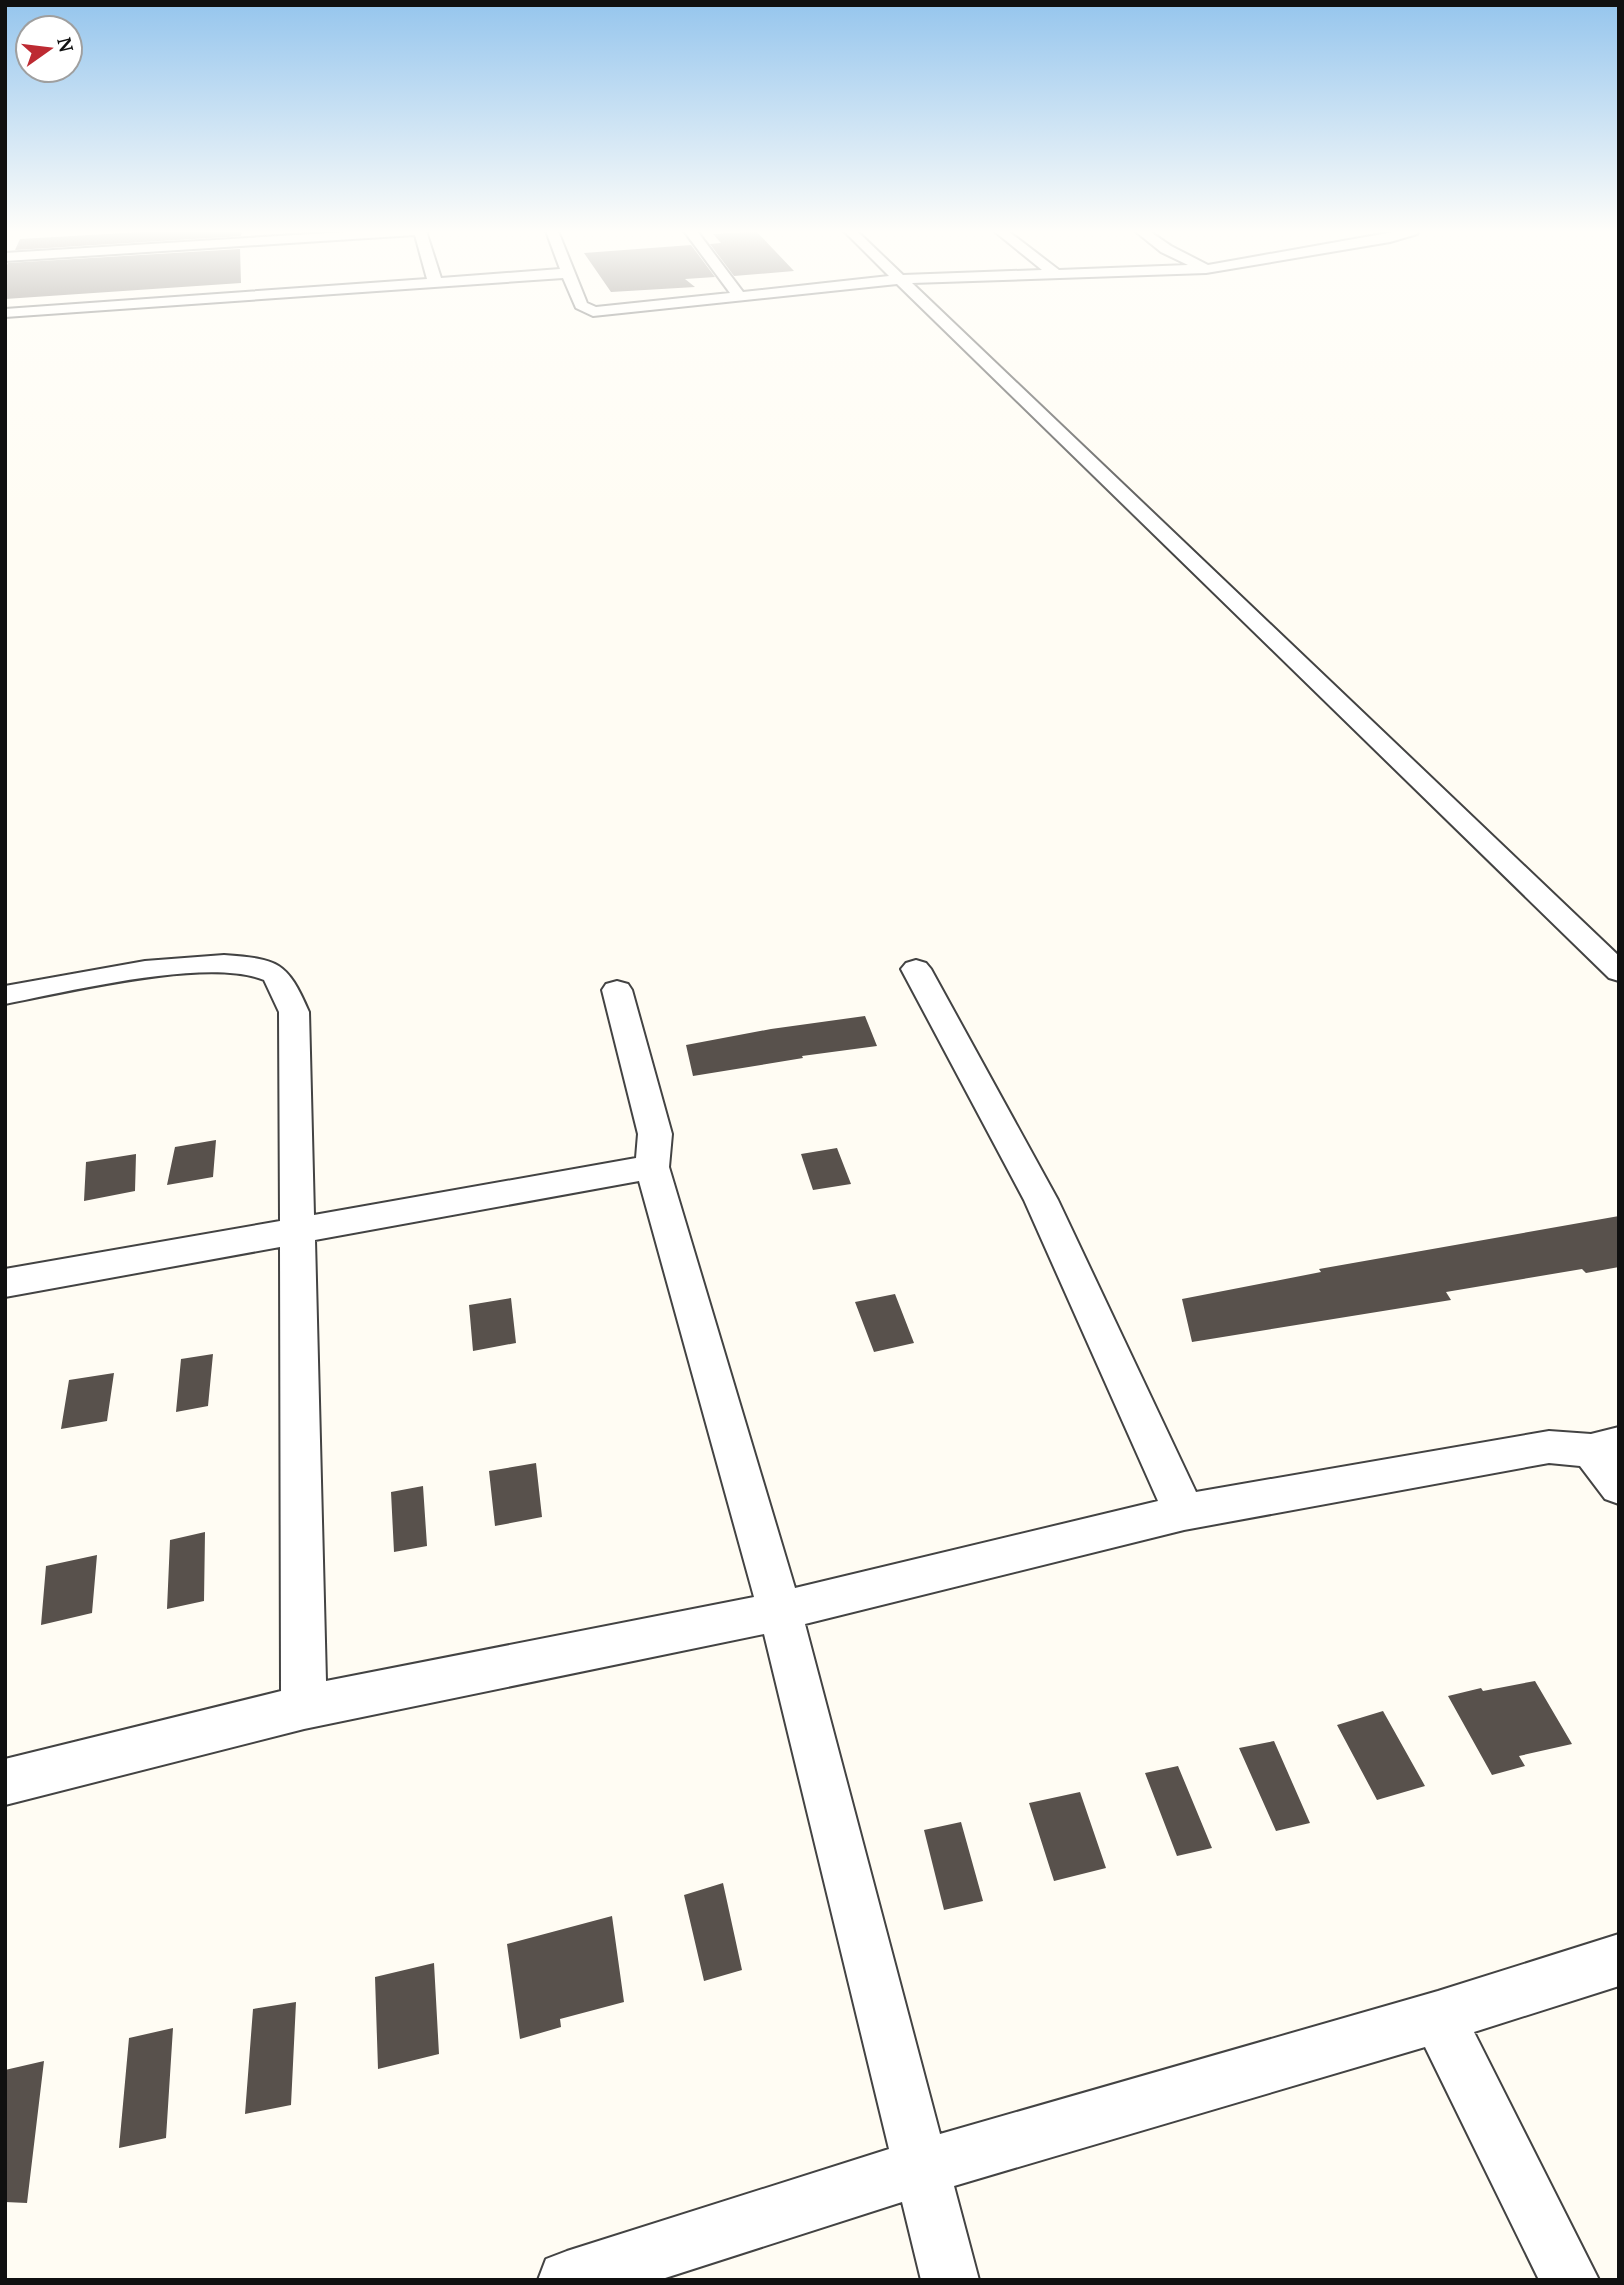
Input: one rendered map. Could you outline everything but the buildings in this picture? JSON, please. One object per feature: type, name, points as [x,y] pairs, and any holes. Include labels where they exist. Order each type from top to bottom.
[{"type":"street","points":[[962,338],[1619,972]]},
{"type":"street","points":[[5,995],[197,963],[251,965],[274,975],[294,1012],[304,1707]]},
{"type":"street","points":[[916,969],[1041,1200],[1184,1512]]},
{"type":"street","points":[[617,990],[655,1134],[652,1167],[780,1611],[919,2168],[950,2280]]},
{"type":"street","points":[[5,1283],[652,1167]]},
{"type":"street","points":[[5,1782],[304,1707],[780,1611],[1184,1512],[1549,1447],[1605,1447],[1619,1487]]},
{"type":"street","points":[[567,2280],[919,2168],[1438,2017],[1619,1960]]},
{"type":"street","points":[[1438,2017],[1570,2280]]}]
